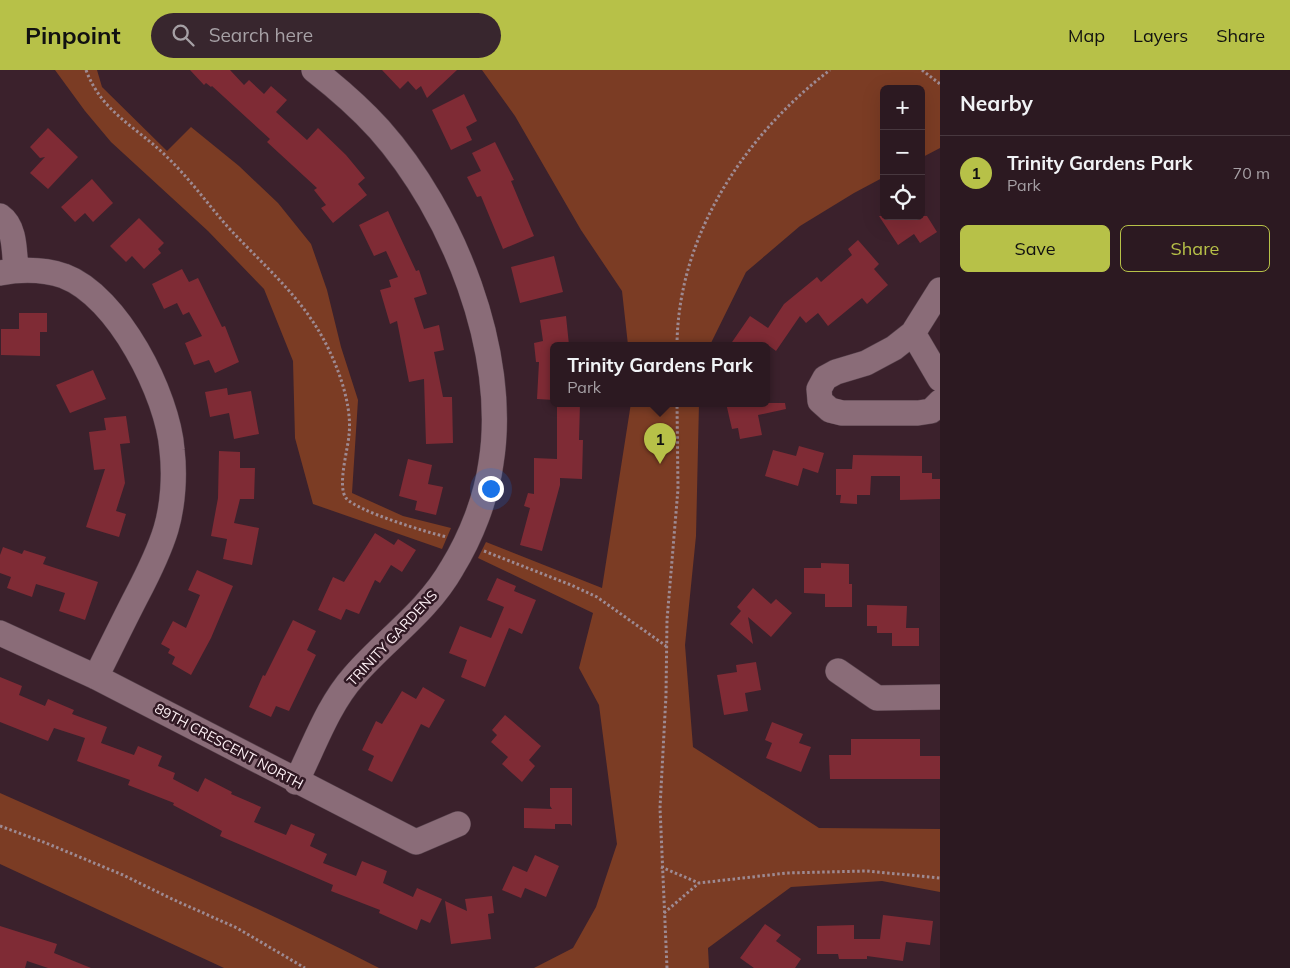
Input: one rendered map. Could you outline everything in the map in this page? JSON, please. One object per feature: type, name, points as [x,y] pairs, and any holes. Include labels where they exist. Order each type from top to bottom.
[{"type":"street","name":"TRINITY GARDENS","points":[[296,782],[334,704],[352,678],[369,659],[419,613],[452,570],[466,543],[484,495],[491,464],[494,431],[493,395],[487,348],[475,301],[458,253],[410,169],[379,130],[344,94],[314,70]]},
{"type":"street","points":[[0,216],[11,229],[8,271],[33,270],[64,276],[80,284],[95,296],[127,334],[149,374],[165,411],[172,449],[172,490],[166,529],[152,566],[96,676]]},
{"type":"street","points":[[940,290],[913,332],[894,348],[866,363],[836,372],[825,378],[819,389],[820,402],[830,410],[842,413],[918,413],[932,411],[940,402]]},
{"type":"street","points":[[913,332],[940,379]]},
{"type":"street","name":"89TH CRESCENT NORTH","points":[[0,633],[96,676],[296,782],[416,842],[458,824]]},
{"type":"street","points":[[838,671],[877,698],[940,698]]},
{"type":"path","points":[[86,70],[95,90],[106,104],[119,118],[151,142],[178,168],[227,226],[302,306],[317,329],[331,357],[346,398],[350,433],[342,484],[344,496],[347,500],[357,506],[414,529],[455,539]]},
{"type":"path","points":[[677,342],[680,299],[686,277],[698,241],[716,203],[753,145],[797,97],[830,70]]},
{"type":"path","points":[[922,70],[940,84]]},
{"type":"path","points":[[667,968],[663,914],[660,808],[666,695],[667,620],[678,489],[677,407]]},
{"type":"path","points":[[483,550],[597,597],[666,646]]},
{"type":"path","points":[[0,826],[102,866],[172,900],[237,928],[305,968]]},
{"type":"path","points":[[661,867],[699,883],[787,873],[834,871],[867,871],[940,878]]},
{"type":"path","points":[[663,914],[699,883]]},
{"type":"shaded area","points":[[55,70],[97,70],[102,87],[167,151],[191,127],[239,166],[278,203],[311,244],[327,290],[341,347],[358,400],[352,493],[403,516],[451,528],[442,549],[313,504],[295,438],[293,361],[264,289],[208,231],[111,142]]},
{"type":"shaded area","points":[[482,70],[940,70],[940,148],[925,156],[925,85],[880,85],[880,179],[800,226],[746,272],[711,342],[628,342],[622,291],[581,230],[515,116]]},
{"type":"shaded area","points":[[630,407],[699,407],[696,536],[685,645],[693,747],[819,828],[940,829],[940,892],[882,881],[791,887],[708,948],[709,968],[534,968],[573,948],[596,907],[617,844],[599,705],[579,668],[593,613],[478,558],[486,542],[602,588]]},
{"type":"shaded area","points":[[0,793],[238,900],[379,968],[224,968],[0,864]]},
{"type":"building","points":[[190,70],[230,70],[244,85],[249,80],[264,94],[271,86],[287,100],[276,112],[307,140],[318,128],[346,155],[365,178],[358,184],[367,195],[333,223],[321,208],[326,205],[314,190],[317,188],[267,142],[270,139],[212,86],[206,83],[204,85]]},
{"type":"building","points":[[382,70],[457,70],[427,98],[421,86],[416,90],[408,81],[400,89]]},
{"type":"building","points":[[464,94],[477,121],[466,127],[472,140],[451,150],[432,110]]},
{"type":"building","points":[[48,128],[78,157],[48,189],[30,173],[45,157],[40,158],[30,147]]},
{"type":"building","points":[[495,142],[514,180],[511,181],[534,236],[503,249],[481,196],[477,197],[467,177],[481,171],[472,153]]},
{"type":"building","points":[[92,179],[113,203],[93,222],[85,213],[75,222],[61,207]]},
{"type":"building","points":[[388,211],[416,271],[419,270],[427,294],[414,298],[424,329],[439,325],[444,350],[434,352],[443,397],[452,397],[453,443],[426,444],[424,379],[409,382],[397,321],[390,324],[380,290],[391,287],[389,280],[398,277],[386,251],[374,256],[359,225]]},
{"type":"building","points":[[925,216],[927,216],[937,232],[920,243],[914,234],[898,245],[882,220],[925,220]]},
{"type":"building","points":[[139,218],[164,243],[158,249],[161,253],[144,269],[132,256],[126,262],[110,246]]},
{"type":"building","points":[[858,240],[879,264],[874,269],[888,285],[867,304],[862,298],[828,326],[818,313],[806,323],[800,316],[776,351],[770,346],[770,342],[732,342],[750,316],[768,328],[784,304],[817,277],[821,282],[852,255],[848,249]]},
{"type":"building","points":[[554,256],[563,292],[520,303],[511,267]]},
{"type":"building","points":[[182,269],[189,282],[198,278],[222,327],[225,326],[239,362],[215,373],[209,360],[194,365],[185,343],[202,336],[189,312],[183,315],[177,303],[164,309],[152,284]]},
{"type":"building","points":[[19,313],[47,313],[47,332],[40,332],[40,356],[1,355],[1,329],[19,329]]},
{"type":"building","points":[[566,316],[569,342],[550,342],[550,400],[537,399],[539,362],[536,362],[534,343],[543,341],[540,320]]},
{"type":"building","points":[[93,370],[106,399],[70,413],[56,385]]},
{"type":"building","points":[[227,388],[228,395],[251,391],[259,434],[234,439],[229,413],[210,417],[205,392]]},
{"type":"building","points":[[770,403],[785,403],[786,409],[758,415],[762,435],[740,439],[738,428],[732,429],[727,407],[770,407]]},
{"type":"building","points":[[557,407],[580,407],[579,440],[583,440],[582,479],[560,478],[560,485],[542,551],[520,545],[530,508],[524,506],[528,493],[534,494],[534,458],[557,459]]},
{"type":"building","points":[[126,416],[130,443],[120,444],[125,483],[116,511],[126,514],[119,537],[86,527],[105,469],[94,470],[89,432],[106,430],[104,418]]},
{"type":"building","points":[[799,446],[824,453],[818,473],[803,468],[798,486],[765,476],[773,450],[796,456]]},
{"type":"building","points":[[219,451],[240,452],[240,468],[255,468],[254,499],[240,499],[234,523],[259,528],[252,565],[223,559],[227,539],[211,536],[218,498]]},
{"type":"building","points":[[853,455],[922,456],[922,473],[932,473],[932,479],[940,479],[940,499],[900,500],[900,476],[871,476],[870,495],[857,495],[857,504],[840,503],[841,495],[836,495],[836,469],[852,469]]},
{"type":"building","points":[[408,459],[432,465],[428,484],[443,487],[436,515],[415,510],[417,501],[399,496]]},
{"type":"building","points":[[375,533],[394,545],[398,539],[416,550],[402,572],[391,565],[380,583],[375,580],[359,614],[346,609],[341,620],[318,610],[333,577],[344,582]]},
{"type":"building","points":[[3,547],[22,554],[24,550],[46,557],[43,564],[98,582],[85,620],[59,611],[65,593],[36,584],[32,597],[7,588],[11,577],[0,573],[0,555]]},
{"type":"building","points":[[821,563],[849,564],[849,584],[852,584],[852,607],[825,607],[825,594],[804,593],[804,568],[821,568]]},
{"type":"building","points":[[197,570],[233,586],[211,638],[191,675],[172,664],[175,657],[168,653],[170,649],[161,644],[173,621],[186,628],[200,595],[188,590]]},
{"type":"building","points":[[497,578],[516,586],[514,591],[536,600],[522,634],[509,628],[485,687],[461,677],[467,660],[449,653],[460,626],[491,638],[504,607],[487,600]]},
{"type":"building","points":[[753,588],[771,604],[776,599],[792,613],[771,637],[748,617],[753,644],[730,624],[741,611],[737,607]]},
{"type":"building","points":[[867,605],[907,606],[906,628],[919,628],[919,646],[892,646],[892,633],[877,633],[877,626],[867,626]]},
{"type":"building","points":[[293,620],[316,631],[307,650],[316,655],[289,711],[276,706],[271,717],[249,707],[263,675],[265,676]]},
{"type":"building","points":[[756,662],[761,690],[745,693],[748,711],[724,715],[717,675],[737,672],[736,665]]},
{"type":"building","points":[[0,677],[22,686],[19,695],[45,706],[48,699],[74,710],[72,714],[107,727],[101,743],[134,755],[138,746],[162,756],[158,766],[175,773],[173,779],[198,792],[205,778],[232,792],[231,794],[261,807],[254,822],[286,835],[291,824],[315,834],[310,846],[327,854],[323,863],[356,876],[362,861],[387,871],[383,883],[413,897],[417,888],[442,899],[430,923],[421,919],[417,930],[379,913],[380,910],[331,891],[333,885],[220,836],[222,831],[173,805],[174,803],[128,785],[130,780],[77,761],[85,738],[54,728],[48,741],[0,722]]},
{"type":"building","points":[[423,687],[445,700],[429,728],[421,724],[392,782],[368,770],[374,756],[362,750],[376,721],[382,724],[402,691],[416,699]]},
{"type":"building","points":[[505,715],[541,746],[529,760],[535,766],[522,782],[502,764],[508,757],[491,742],[497,735],[492,730]]},
{"type":"building","points":[[772,722],[803,734],[799,743],[811,747],[801,772],[766,758],[772,743],[765,740]]},
{"type":"building","points":[[851,739],[920,739],[920,756],[940,756],[940,779],[830,779],[829,755],[851,755]]},
{"type":"building","points":[[550,788],[572,788],[572,826],[570,824],[555,824],[555,829],[524,828],[524,808],[552,809],[550,806]]},
{"type":"building","points":[[535,855],[559,866],[546,897],[525,888],[521,898],[502,890],[513,866],[527,872]]},
{"type":"building","points":[[492,896],[494,913],[488,914],[491,939],[451,944],[445,901],[467,911],[465,899]]},
{"type":"building","points":[[883,915],[933,921],[930,945],[906,942],[903,961],[867,956],[867,959],[839,959],[838,954],[817,954],[817,926],[854,925],[854,939],[880,939]]},
{"type":"building","points":[[765,924],[781,935],[776,941],[801,959],[795,968],[754,968],[740,958]]},
{"type":"building","points":[[0,926],[57,944],[54,953],[91,968],[48,968],[27,961],[25,968],[0,968]]},
{"type":"place","name":"Trinity Gardens Park","points":[[660,464]]}]
